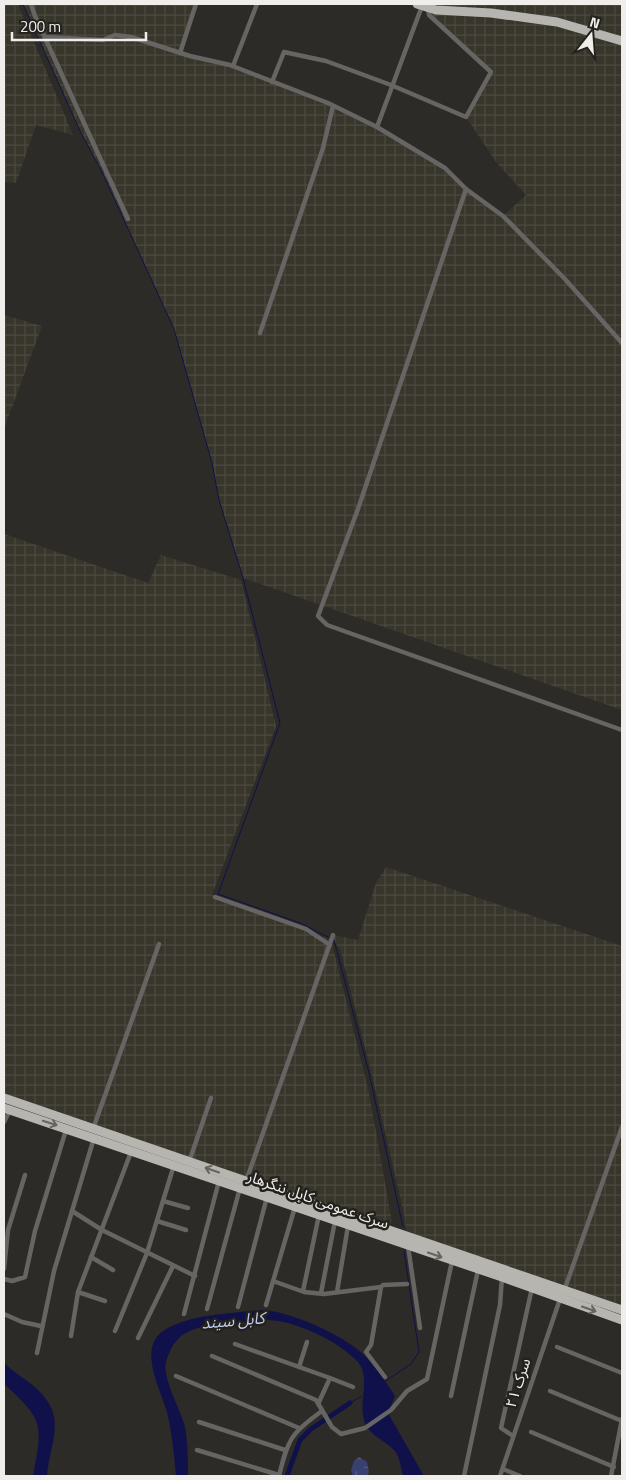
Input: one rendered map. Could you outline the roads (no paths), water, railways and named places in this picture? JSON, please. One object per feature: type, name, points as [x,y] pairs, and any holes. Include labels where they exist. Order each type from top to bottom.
[{"type":"highway","points":[[422,6],[557,22],[622,42]]},
{"type":"highway","name":"سرک عمومی کابل ننگرهار","points":[[4,1098],[132,1150],[219,1181],[243,1186],[562,1297],[622,1320]]},
{"type":"highway","name":"سرک عمومی کابل ننگرهار","points":[[7,1109],[189,1162],[295,1207],[532,1288],[562,1297],[622,1310]]},
{"type":"street","points":[[31,4],[128,219]]},
{"type":"street","points":[[180,52],[196,4]]},
{"type":"street","points":[[234,66],[257,4]]},
{"type":"street","points":[[272,82],[284,52],[326,62],[391,85],[466,117],[491,72],[429,15],[422,6]]},
{"type":"street","points":[[377,127],[391,85],[422,6]]},
{"type":"street","points":[[45,37],[103,40],[114,35],[131,37],[234,66],[332,106],[377,127],[445,168],[466,189],[503,216],[564,278],[622,343]]},
{"type":"street","points":[[260,333],[323,148],[332,106]]},
{"type":"street","points":[[466,189],[358,509],[318,616],[328,625],[622,730]]},
{"type":"street","points":[[215,897],[306,929],[330,945]]},
{"type":"street","points":[[207,1310],[243,1186],[333,935]]},
{"type":"street","points":[[37,1352],[54,1270],[94,1133],[160,944]]},
{"type":"street","points":[[189,1162],[211,1098]]},
{"type":"street","points":[[4,1122],[7,1109]]},
{"type":"street","name":"سرک ۲۱","points":[[500,1476],[622,1127]]},
{"type":"street","points":[[4,1279],[12,1281],[26,1277],[35,1231],[67,1128]]},
{"type":"street","points":[[71,1336],[78,1292],[132,1150]]},
{"type":"street","points":[[115,1331],[147,1253],[174,1165]]},
{"type":"street","points":[[4,1268],[8,1230],[25,1175]]},
{"type":"street","points":[[184,1314],[219,1181]]},
{"type":"street","points":[[238,1307],[268,1197]]},
{"type":"street","points":[[163,1201],[188,1208]]},
{"type":"street","points":[[266,1305],[295,1207]]},
{"type":"street","points":[[72,1212],[102,1230],[195,1276]]},
{"type":"street","points":[[303,1291],[319,1215]]},
{"type":"street","points":[[157,1221],[186,1230]]},
{"type":"street","points":[[322,1293],[336,1221]]},
{"type":"street","points":[[337,1292],[348,1226]]},
{"type":"street","points":[[408,1246],[420,1328]]},
{"type":"street","points":[[91,1257],[113,1270]]},
{"type":"street","points":[[212,1356],[319,1402],[325,1416],[336,1431],[341,1434],[365,1428],[391,1410],[407,1391],[426,1379],[429,1374],[452,1261]]},
{"type":"street","points":[[138,1338],[173,1266]]},
{"type":"street","points":[[451,1396],[478,1270]]},
{"type":"street","points":[[464,1476],[500,1305],[502,1277]]},
{"type":"street","points":[[273,1281],[303,1291],[322,1293],[381,1287],[383,1285],[407,1284]]},
{"type":"street","points":[[381,1287],[371,1345],[366,1352],[385,1377]]},
{"type":"street","points":[[513,1436],[501,1428],[532,1288]]},
{"type":"street","points":[[78,1292],[105,1301]]},
{"type":"street","points":[[4,1314],[22,1322],[41,1326]]},
{"type":"street","points":[[299,1367],[307,1342]]},
{"type":"street","points":[[235,1344],[354,1387]]},
{"type":"street","points":[[557,1347],[622,1373]]},
{"type":"street","points":[[176,1376],[299,1428]]},
{"type":"street","points":[[319,1402],[330,1378]]},
{"type":"street","points":[[550,1391],[622,1420],[621,1436],[611,1476]]},
{"type":"street","points":[[197,1450],[279,1476],[285,1450],[290,1439],[299,1428],[325,1416]]},
{"type":"street","points":[[199,1422],[285,1450]]},
{"type":"street","points":[[530,1432],[614,1467]]},
{"type":"street","points":[[503,1469],[520,1476]]},
{"type":"water","name":"کابل سيند","points":[[258,1310],[283,1314],[313,1324],[341,1338],[366,1357],[380,1373],[395,1396],[388,1413],[424,1476],[403,1476],[395,1451],[367,1427],[362,1407],[363,1375],[357,1361],[339,1346],[304,1328],[280,1321],[258,1320],[197,1328],[182,1336],[175,1342],[170,1351],[166,1362],[167,1377],[185,1427],[188,1452],[188,1476],[176,1476],[169,1420],[152,1367],[151,1355],[153,1345],[158,1335],[178,1323],[201,1317]]},
{"type":"water","points":[[4,1362],[37,1389],[52,1410],[55,1430],[47,1476],[33,1476],[39,1434],[37,1424],[27,1406],[4,1384]]},
{"type":"waterway","points":[[23,4],[80,131],[102,172],[174,329],[212,463],[219,500],[243,578],[280,723],[218,894],[300,923],[330,938]]},
{"type":"waterway","points":[[334,940],[369,1073],[403,1227]]},
{"type":"waterway","points":[[384,1382],[411,1364],[419,1352],[404,1251]]},
{"type":"waterway","points":[[350,1403],[362,1396]]},
{"type":"waterway","points":[[287,1476],[300,1440],[311,1429],[350,1403]]}]
